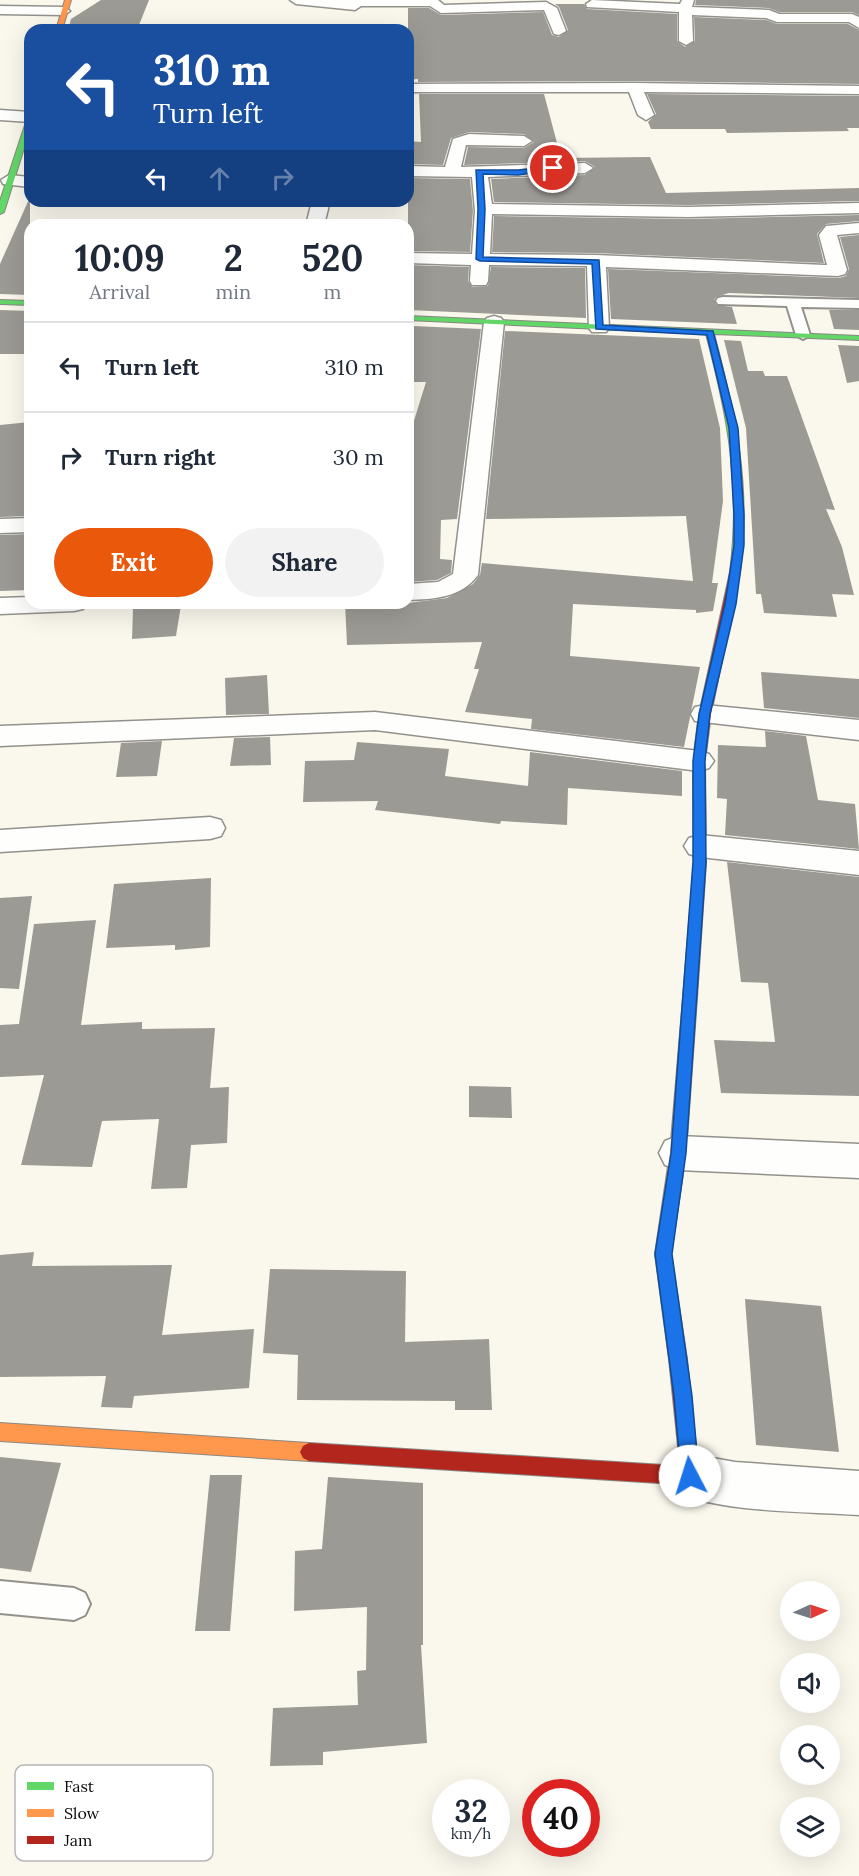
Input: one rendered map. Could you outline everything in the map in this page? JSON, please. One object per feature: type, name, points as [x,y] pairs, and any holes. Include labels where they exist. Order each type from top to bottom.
[{"type":"street","points":[[296,0],[435,2],[436,7],[441,9],[492,13],[550,7],[559,31]]},
{"type":"street","points":[[353,22],[356,2]]},
{"type":"street","points":[[780,3],[785,17]]},
{"type":"street","points":[[592,4],[686,6],[785,17],[852,18],[859,24]]},
{"type":"street","points":[[0,10],[66,6],[61,24]]},
{"type":"street","points":[[686,6],[686,41]]},
{"type":"street","points":[[414,88],[634,87],[859,90]]},
{"type":"street","points":[[634,87],[646,115]]},
{"type":"street","points":[[0,115],[24,121]]},
{"type":"street","points":[[0,130],[24,123]]},
{"type":"street","points":[[1,204],[24,134]]},
{"type":"street","points":[[452,171],[459,142],[469,139],[524,141]]},
{"type":"street","points":[[414,171],[518,172],[553,168],[585,168]]},
{"type":"street","points":[[479,172],[482,201],[479,281]]},
{"type":"street","points":[[9,180],[24,181]]},
{"type":"street","points":[[482,201],[645,211],[859,208]]},
{"type":"street","points":[[414,258],[596,261],[825,271],[838,270],[828,235],[832,230],[859,228]]},
{"type":"street","points":[[596,261],[599,328]]},
{"type":"street","points":[[0,302],[24,303]]},
{"type":"street","points":[[414,318],[859,338]]},
{"type":"street","points":[[414,592],[439,591],[459,582],[465,575],[494,322]]},
{"type":"street","points":[[690,1476],[683,1396],[663,1254],[678,1153],[700,846],[699,761],[705,714],[730,604],[739,545],[733,428],[710,333]]},
{"type":"street","points":[[0,526],[24,525]]},
{"type":"street","points":[[0,606],[24,605]]},
{"type":"street","points":[[705,714],[859,730]]},
{"type":"street","points":[[0,736],[375,721],[699,761]]},
{"type":"street","points":[[0,841],[210,828]]},
{"type":"street","points":[[700,846],[859,863]]},
{"type":"street","points":[[678,1153],[859,1161]]},
{"type":"street","points":[[0,1432],[690,1476],[735,1484],[859,1494]]},
{"type":"lane","points":[[723,301],[859,304]]},
{"type":"lane","points":[[793,303],[803,335]]},
{"type":"lane","points":[[0,1597],[74,1604]]},
{"type":"building","points":[[101,0],[149,0],[139,24],[70,24],[71,19]]},
{"type":"building","points":[[696,0],[859,0],[859,15],[852,12],[779,12],[769,8],[695,5]]},
{"type":"building","points":[[555,4],[584,4],[587,9],[677,14],[677,41],[685,47],[695,41],[694,17],[766,20],[777,24],[848,24],[859,30],[859,84],[634,81],[418,82],[418,79],[414,79],[414,24],[408,24],[408,8],[429,8],[441,15],[543,12],[552,35],[559,37],[568,30],[559,7]]},
{"type":"building","points":[[419,94],[544,94],[561,158],[650,157],[666,193],[859,188],[859,201],[688,205],[494,202],[491,179],[585,175],[595,167],[585,161],[464,165],[468,147],[524,148],[534,142],[524,134],[469,132],[451,138],[443,165],[414,164],[414,141],[421,142]]},
{"type":"building","points":[[647,94],[859,96],[859,128],[847,128],[849,131],[727,133],[725,129],[651,129],[648,122],[656,114]]},
{"type":"building","points":[[414,178],[470,179],[473,211],[470,252],[414,251],[414,219],[408,219],[408,207],[414,207]]},
{"type":"building","points":[[26,207],[30,207],[30,219],[24,219],[24,295],[0,294],[0,264]]},
{"type":"building","points":[[859,215],[859,221],[826,224],[817,234],[824,263],[596,253],[492,252],[494,216],[688,219]]},
{"type":"building","points":[[859,235],[859,298],[729,293],[716,297],[714,300],[716,305],[732,307],[737,324],[611,319],[608,269],[839,278],[846,276],[849,269],[840,237]]},
{"type":"building","points":[[414,265],[469,267],[468,281],[472,287],[488,286],[491,267],[585,268],[586,318],[414,310]]},
{"type":"building","points":[[0,310],[24,311],[24,354],[0,354]]},
{"type":"building","points":[[829,310],[859,310],[859,330],[834,329]]},
{"type":"building","points":[[414,326],[481,329],[457,519],[441,520],[440,559],[452,560],[451,573],[437,580],[414,582],[414,421],[426,382],[414,382]]},
{"type":"building","points":[[505,331],[699,339],[720,428],[723,501],[712,583],[718,583],[713,611],[696,613],[696,610],[573,604],[570,656],[700,667],[684,747],[531,729],[532,719],[465,712],[479,669],[474,669],[482,642],[347,645],[345,609],[414,609],[414,602],[447,598],[473,584],[480,575],[482,563],[693,581],[686,516],[486,519]]},
{"type":"building","points":[[724,340],[741,341],[748,371],[763,371],[765,376],[787,376],[835,510],[826,509],[842,547],[854,595],[832,594],[837,617],[764,613],[761,594],[756,594],[746,428]]},
{"type":"building","points":[[838,345],[859,346],[859,381],[847,383]]},
{"type":"building","points":[[24,423],[24,516],[0,517],[0,425]]},
{"type":"building","points":[[24,534],[24,590],[0,591],[0,535]]},
{"type":"building","points":[[133,609],[180,609],[176,636],[132,639]]},
{"type":"building","points":[[761,672],[859,679],[859,718],[764,708]]},
{"type":"building","points":[[267,675],[269,714],[226,715],[225,678]]},
{"type":"building","points":[[765,731],[806,736],[818,800],[855,804],[859,849],[725,835],[727,799],[717,798],[718,745],[766,747]]},
{"type":"building","points":[[270,737],[271,765],[230,766],[234,738]]},
{"type":"building","points":[[162,741],[157,776],[116,777],[121,743]]},
{"type":"building","points":[[357,742],[449,749],[445,776],[528,786],[530,752],[682,771],[682,796],[568,788],[567,825],[501,821],[500,824],[375,810],[378,801],[303,802],[305,761],[354,760]]},
{"type":"building","points":[[727,862],[859,877],[859,1096],[721,1093],[714,1040],[775,1042],[768,983],[741,982]]},
{"type":"building","points":[[211,878],[210,947],[175,950],[175,945],[106,948],[114,884]]},
{"type":"building","points":[[32,896],[19,989],[0,988],[0,898]]},
{"type":"building","points":[[96,920],[81,1025],[142,1022],[142,1029],[215,1028],[210,1088],[229,1087],[227,1143],[191,1145],[187,1188],[151,1189],[159,1119],[102,1121],[92,1167],[21,1165],[44,1075],[0,1077],[0,1025],[19,1024],[34,924]]},
{"type":"building","points":[[469,1086],[511,1087],[512,1118],[469,1117]]},
{"type":"building","points":[[34,1252],[32,1266],[172,1265],[162,1335],[254,1329],[249,1388],[134,1396],[132,1408],[101,1407],[106,1376],[0,1377],[0,1255]]},
{"type":"building","points":[[270,1269],[406,1271],[405,1342],[489,1339],[492,1410],[455,1410],[455,1401],[297,1400],[298,1355],[263,1353]]},
{"type":"building","points":[[745,1299],[821,1306],[839,1452],[756,1445]]},
{"type":"building","points":[[0,1457],[61,1463],[31,1572],[0,1568]]},
{"type":"building","points":[[210,1475],[242,1475],[230,1631],[195,1631]]},
{"type":"building","points":[[328,1477],[423,1483],[423,1645],[421,1645],[427,1743],[323,1752],[323,1765],[270,1766],[273,1708],[358,1705],[357,1671],[366,1670],[367,1607],[294,1611],[295,1551],[322,1549]]},
{"type":"traffic: fast","points":[[0,212],[24,138]]},
{"type":"traffic: fast","points":[[0,302],[24,303]]},
{"type":"traffic: fast","points":[[414,318],[859,338]]},
{"type":"traffic: fast","points":[[710,333],[733,428],[739,482],[735,572]]},
{"type":"traffic: slow","points":[[61,24],[68,0]]},
{"type":"traffic: slow","points":[[678,1359],[663,1254],[678,1153],[690,998]]},
{"type":"traffic: slow","points":[[0,1432],[309,1452]]},
{"type":"traffic: jam","points":[[690,998],[700,862],[699,761],[705,714],[735,572]]},
{"type":"traffic: jam","points":[[309,1452],[690,1476],[678,1359]]},
{"type":"route","points":[[553,168],[518,172],[479,172],[482,209],[480,259],[596,261],[599,328],[710,333],[733,428],[739,545],[730,604],[705,714],[699,761],[700,862],[678,1153],[663,1254],[683,1396],[690,1476]]}]
